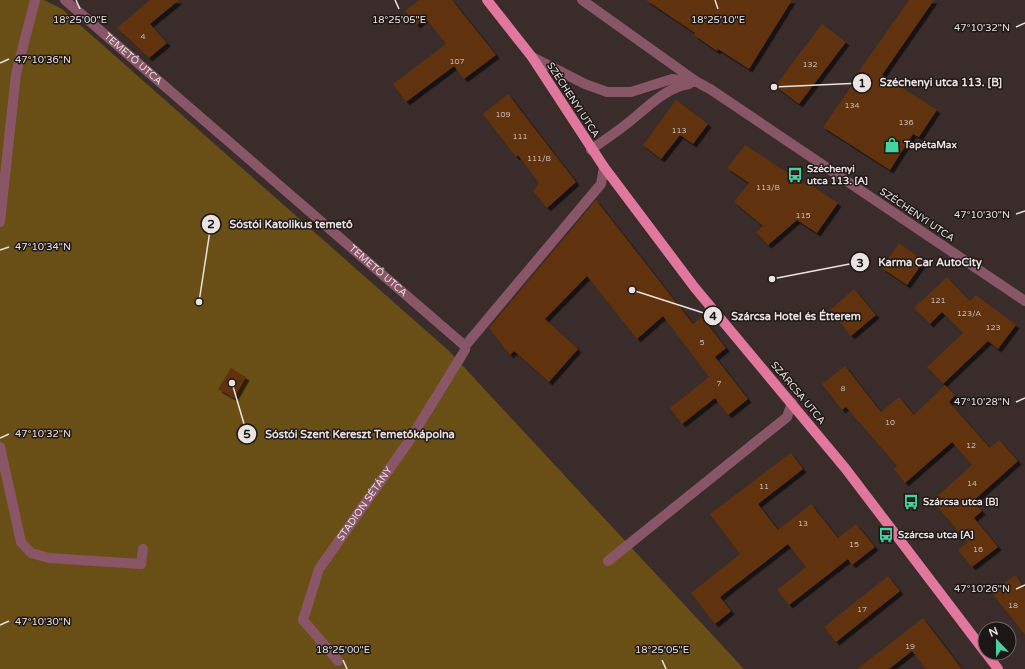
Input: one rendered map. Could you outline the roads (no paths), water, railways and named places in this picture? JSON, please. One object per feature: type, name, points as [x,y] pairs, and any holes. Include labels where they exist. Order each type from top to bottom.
[{"type":"main road","name":"SZÉCHENYI UTCA","points":[[487,0],[532,57],[592,150]]},
{"type":"main road","name":"SZÁRCSA UTCA","points":[[592,150],[695,288],[792,403],[844,468],[977,643]]},
{"type":"main road","name":"SZÁRCSA UTCA","points":[[992,661],[998,669]]},
{"type":"street","points":[[0,222],[16,74],[35,0]]},
{"type":"street","name":"TEMETŐ UTCA","points":[[65,0],[465,346]]},
{"type":"street","name":"SZÉCHENYI UTCA","points":[[582,0],[696,82],[1025,301]]},
{"type":"street","name":"SZÉCHENYI UTCA","points":[[532,57],[585,84],[607,92],[631,92],[672,79],[696,82]]},
{"type":"street","name":"SZÉCHENYI UTCA","points":[[592,150],[676,86],[696,82]]},
{"type":"street","points":[[465,346],[601,184],[604,168]]},
{"type":"street","name":"STADION SÉTÁNY","points":[[338,661],[303,620],[319,569],[409,441],[465,350],[465,346]]},
{"type":"street","points":[[608,562],[787,417],[792,403]]},
{"type":"street","points":[[0,447],[21,542],[31,553],[49,558],[141,564],[143,549]]},
{"type":"place","name":"Széchenyi utca 113. [B]","points":[[774,87]]},
{"type":"place","name":"TapétaMax","points":[[892,145]]},
{"type":"place","name":"Széchenyi utca 113. [A]","points":[[795,175]]},
{"type":"place","name":"Karma Car AutoCity","points":[[772,279]]},
{"type":"place","name":"Szárcsa Hotel és Étterem","points":[[632,290]]},
{"type":"place","name":"Sóstói Katolikus temető","points":[[199,302]]},
{"type":"place","name":"Sóstói Szent Kereszt Temetőkápolna","points":[[232,383]]},
{"type":"place","name":"Szárcsa utca [B]","points":[[911,502]]},
{"type":"place","name":"Szárcsa utca [A]","points":[[886,535]]}]
